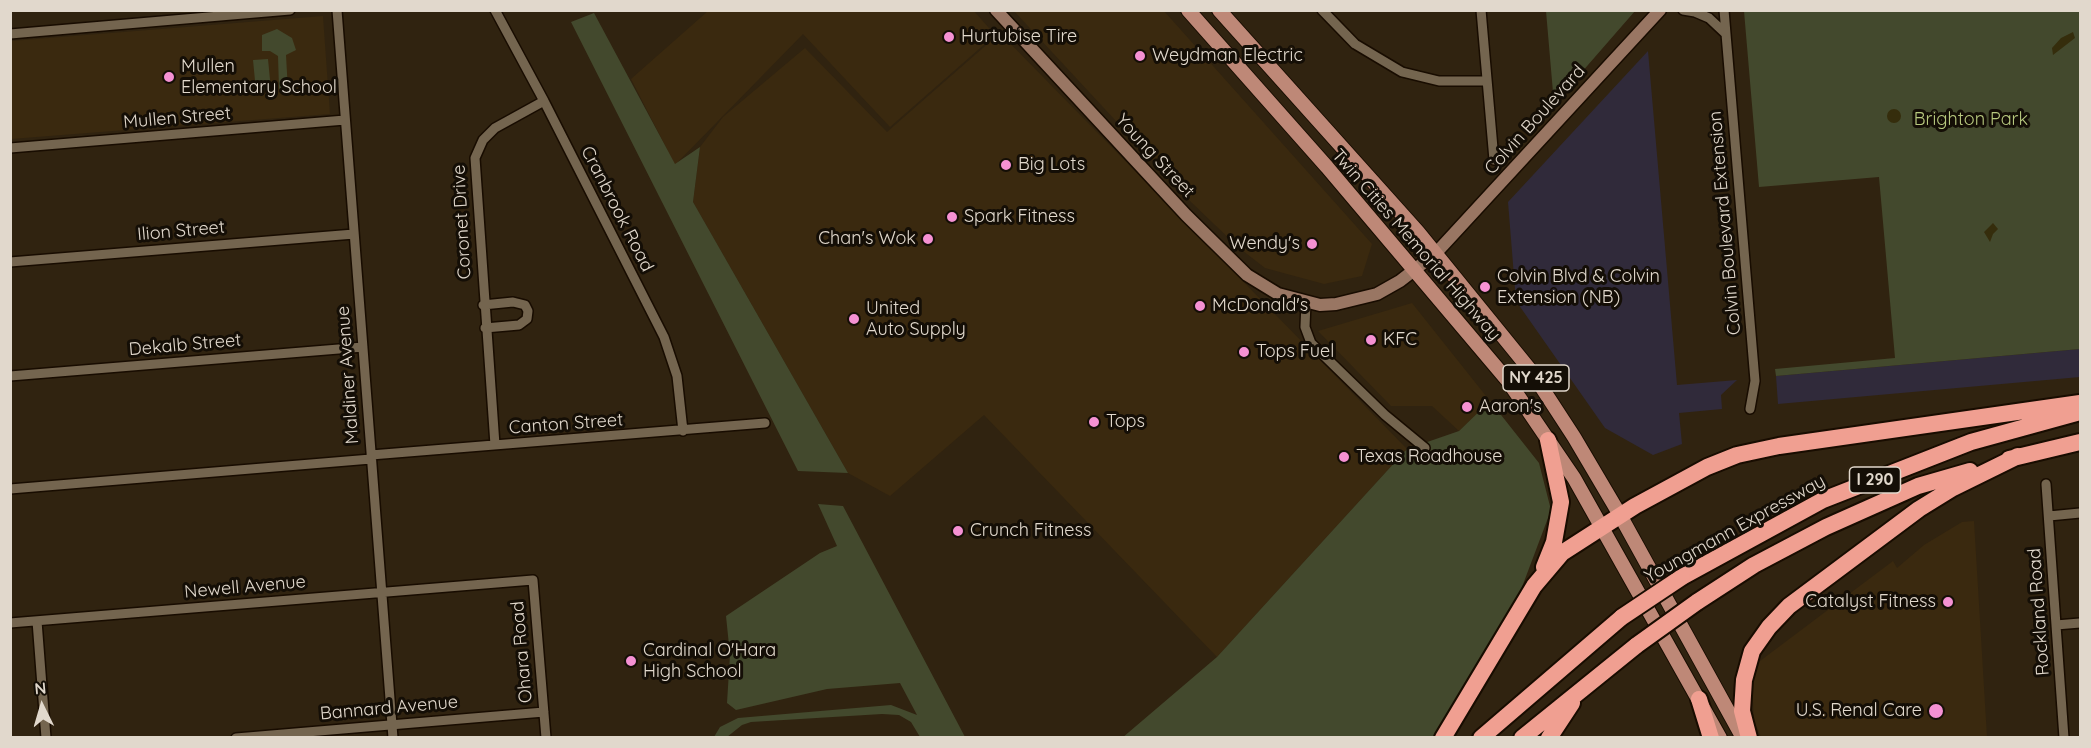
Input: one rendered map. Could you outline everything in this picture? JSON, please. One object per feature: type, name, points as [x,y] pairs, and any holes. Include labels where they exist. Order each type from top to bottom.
[{"type":"highway","points":[[1534,586],[1562,553],[1620,515],[1707,467],[1737,455],[1822,439],[2080,402]]},
{"type":"highway","name":"Youngmann Expressway","points":[[1481,738],[1622,617],[1682,577],[1823,500],[1971,442],[2080,412]]},
{"type":"highway","points":[[1443,738],[1534,586],[1554,542],[1559,522],[1561,497],[1548,440]]},
{"type":"highway","name":"I 290","points":[[1522,738],[1593,678],[1637,645],[1696,602],[1754,565],[1826,527],[1918,486],[2018,456],[2080,442]]},
{"type":"highway","points":[[1749,738],[1742,711],[1744,680],[1752,651],[1769,627],[1790,606],[1919,509],[1953,488],[2018,456]]},
{"type":"highway","points":[[1549,738],[1567,709],[1593,678]]},
{"type":"highway","points":[[1699,699],[1711,738]]},
{"type":"main road","name":"Twin Cities Memorial Highway","points":[[1188,10],[1415,270],[1508,381],[1602,527],[1720,738]]},
{"type":"main road","name":"Twin Cities Memorial Highway","points":[[1220,10],[1436,253],[1531,371],[1620,515],[1743,738]]},
{"type":"street","points":[[10,34],[290,10]]},
{"type":"street","name":"Maldiner Avenue","points":[[337,10],[380,593],[393,738]]},
{"type":"street","name":"Cranbrook Road","points":[[495,10],[664,337],[677,376],[683,431]]},
{"type":"street","name":"Young Street","points":[[996,10],[1186,216],[1234,263],[1264,287],[1306,302],[1336,304],[1357,300],[1377,294],[1415,270],[1436,253]]},
{"type":"street","points":[[1322,10],[1355,44],[1402,72],[1439,81],[1487,81]]},
{"type":"street","points":[[1481,10],[1494,160]]},
{"type":"street","points":[[1660,11],[1667,10]]},
{"type":"street","points":[[1683,10],[1709,18],[1725,33]]},
{"type":"street","name":"Colvin Boulevard Extension","points":[[1724,10],[1755,381],[1750,409]]},
{"type":"street","name":"Colvin Boulevard","points":[[1436,253],[1660,11]]},
{"type":"street","name":"Coronet Drive","points":[[495,446],[483,305],[475,158],[483,140],[495,128],[544,101]]},
{"type":"street","name":"Mullen Street","points":[[10,148],[345,120]]},
{"type":"street","name":"Ilion Street","points":[[10,262],[354,234]]},
{"type":"street","points":[[483,305],[513,302],[525,305],[528,311],[527,319],[519,326],[485,328]]},
{"type":"street","points":[[1306,302],[1305,327],[1311,343],[1385,415],[1425,448]]},
{"type":"street","name":"Dekalb Street","points":[[10,376],[363,347]]},
{"type":"street","name":"Canton Street","points":[[10,489],[765,423]]},
{"type":"street","name":"Rockland Road","points":[[2046,484],[2064,738]]},
{"type":"street","points":[[2049,516],[2080,513]]},
{"type":"street","name":"Ohara Road","points":[[482,584],[533,580],[546,738]]},
{"type":"street","name":"Newell Avenue","points":[[10,623],[482,584]]},
{"type":"street","points":[[37,621],[46,738]]},
{"type":"street","points":[[2056,625],[2080,622]]},
{"type":"street","name":"Bannard Avenue","points":[[236,738],[544,712]]},
{"type":"shaded area","points":[[708,11],[974,11],[995,35],[890,127],[803,34],[675,165],[631,79]]},
{"type":"shaded area","points":[[1014,11],[1164,11],[1372,244],[1362,276],[1324,284],[1265,268],[1238,247],[1191,202]]},
{"type":"shaded area","name":"Mullen Elementary School","points":[[323,16],[330,114],[11,139],[11,41]]},
{"type":"shaded area","points":[[1000,33],[1407,449],[1217,657],[984,415],[890,496],[848,473],[693,202],[700,147],[723,117],[805,48],[887,132]]},
{"type":"shaded area","points":[[1648,51],[1677,385],[1737,380],[1721,395],[1722,409],[1679,413],[1682,444],[1653,455],[1605,428],[1516,301],[1508,202]]},
{"type":"shaded area","points":[[1412,303],[1490,401],[1459,431],[1432,406],[1391,406],[1318,331]]},
{"type":"shaded area","points":[[2080,349],[2080,377],[1778,404],[1776,376]]},
{"type":"shaded area","points":[[1974,521],[1987,737],[1761,737],[1754,721],[1752,683],[1760,661],[1893,561],[1897,568],[1924,545],[1962,522]]},
{"type":"green space","points":[[1546,11],[1635,11],[1554,104]]},
{"type":"green space","name":"Brighton Park","points":[[1744,11],[2080,11],[2080,349],[1776,376],[1775,369],[1895,358],[1879,177],[1759,187]]},
{"type":"green space","points":[[594,13],[675,164],[700,147],[693,202],[848,473],[798,471],[571,22]]},
{"type":"green space","points":[[277,29],[292,38],[296,50],[286,55],[288,91],[282,93],[279,88],[278,56],[270,51],[262,51],[262,35]]},
{"type":"green space","points":[[268,59],[271,90],[256,91],[253,60]]},
{"type":"green space","points":[[1490,401],[1539,463],[1551,510],[1519,595],[1435,737],[1122,738],[1217,657],[1407,449],[1459,431]]},
{"type":"green space","points":[[818,504],[843,506],[965,737],[920,737],[911,722],[899,715],[882,714],[751,722],[742,725],[727,737],[714,737],[720,727],[738,718],[891,705],[917,715],[900,683],[827,689],[736,710],[727,703],[730,655],[726,616],[820,553],[837,546]]},
{"type":"sand","points":[[2073,32],[2075,38],[2053,55],[2052,48],[2061,38]]},
{"type":"sand","points":[[1894,109],[1899,111],[1901,116],[1899,121],[1894,123],[1889,121],[1887,116],[1889,111]]},
{"type":"sand","points":[[1993,223],[1998,229],[1990,242],[1984,232]]},
{"type":"place","name":"Hurtubise Tire","points":[[949,37]]},
{"type":"place","name":"Weydman Electric","points":[[1140,56]]},
{"type":"place","name":"Mullen Elementary School","points":[[169,77]]},
{"type":"place","name":"Big Lots","points":[[1006,165]]},
{"type":"place","name":"Spark Fitness","points":[[952,217]]},
{"type":"place","name":"Chan's Wok","points":[[928,239]]},
{"type":"place","name":"Wendy's","points":[[1312,244]]},
{"type":"place","name":"Colvin Blvd & Colvin Extension (NB)","points":[[1485,287]]},
{"type":"place","name":"McDonald's","points":[[1200,306]]},
{"type":"place","name":"United Auto Supply","points":[[854,319]]},
{"type":"place","name":"KFC","points":[[1371,340]]},
{"type":"place","name":"Tops Fuel","points":[[1244,352]]},
{"type":"place","name":"Aaron's","points":[[1467,407]]},
{"type":"place","name":"Tops","points":[[1094,422]]},
{"type":"place","name":"Texas Roadhouse","points":[[1344,457]]},
{"type":"place","name":"Crunch Fitness","points":[[958,531]]},
{"type":"place","name":"Catalyst Fitness","points":[[1948,602]]},
{"type":"place","name":"Cardinal O'Hara High School","points":[[631,661]]},
{"type":"place","name":"U.S. Renal Care","points":[[1936,711]]}]
